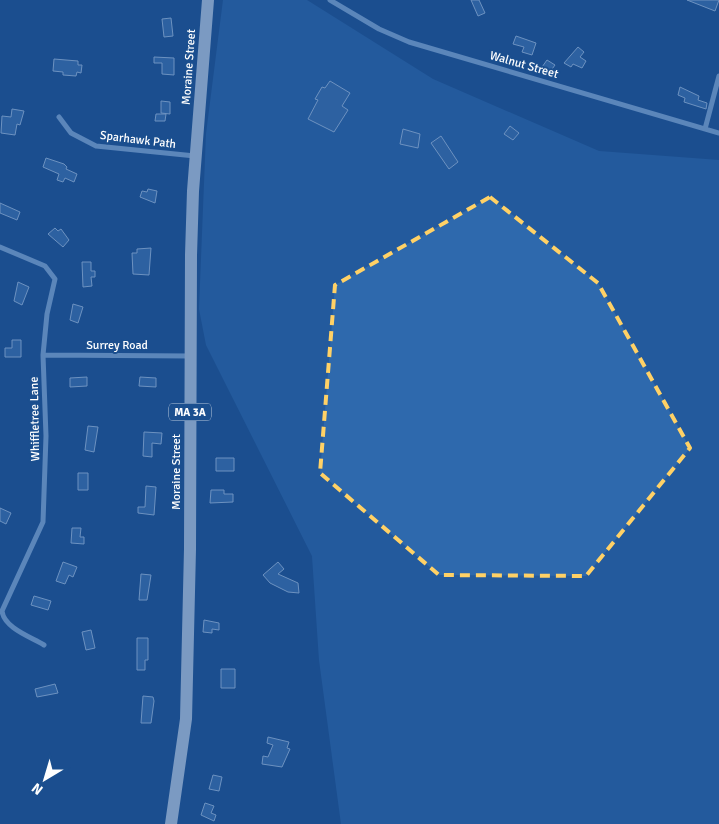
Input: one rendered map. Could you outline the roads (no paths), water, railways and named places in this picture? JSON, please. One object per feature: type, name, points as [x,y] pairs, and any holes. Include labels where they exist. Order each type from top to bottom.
[{"type":"main road","name":"Moraine Street","points":[[171,824],[186,719],[190,549],[190,255],[208,0]]},
{"type":"street","name":"Walnut Street","points":[[330,0],[379,29],[409,42],[719,133]]},
{"type":"street","points":[[705,129],[719,76]]},
{"type":"street","name":"Sparhawk Path","points":[[59,117],[71,133],[96,146],[196,156]]},
{"type":"street","name":"Whiffletree Lane","points":[[0,247],[30,258],[52,273],[54,286],[47,314],[43,355],[46,436],[43,522],[4,605],[3,617],[9,624],[44,645]]},
{"type":"street","name":"Surrey Road","points":[[43,355],[190,356]]}]
